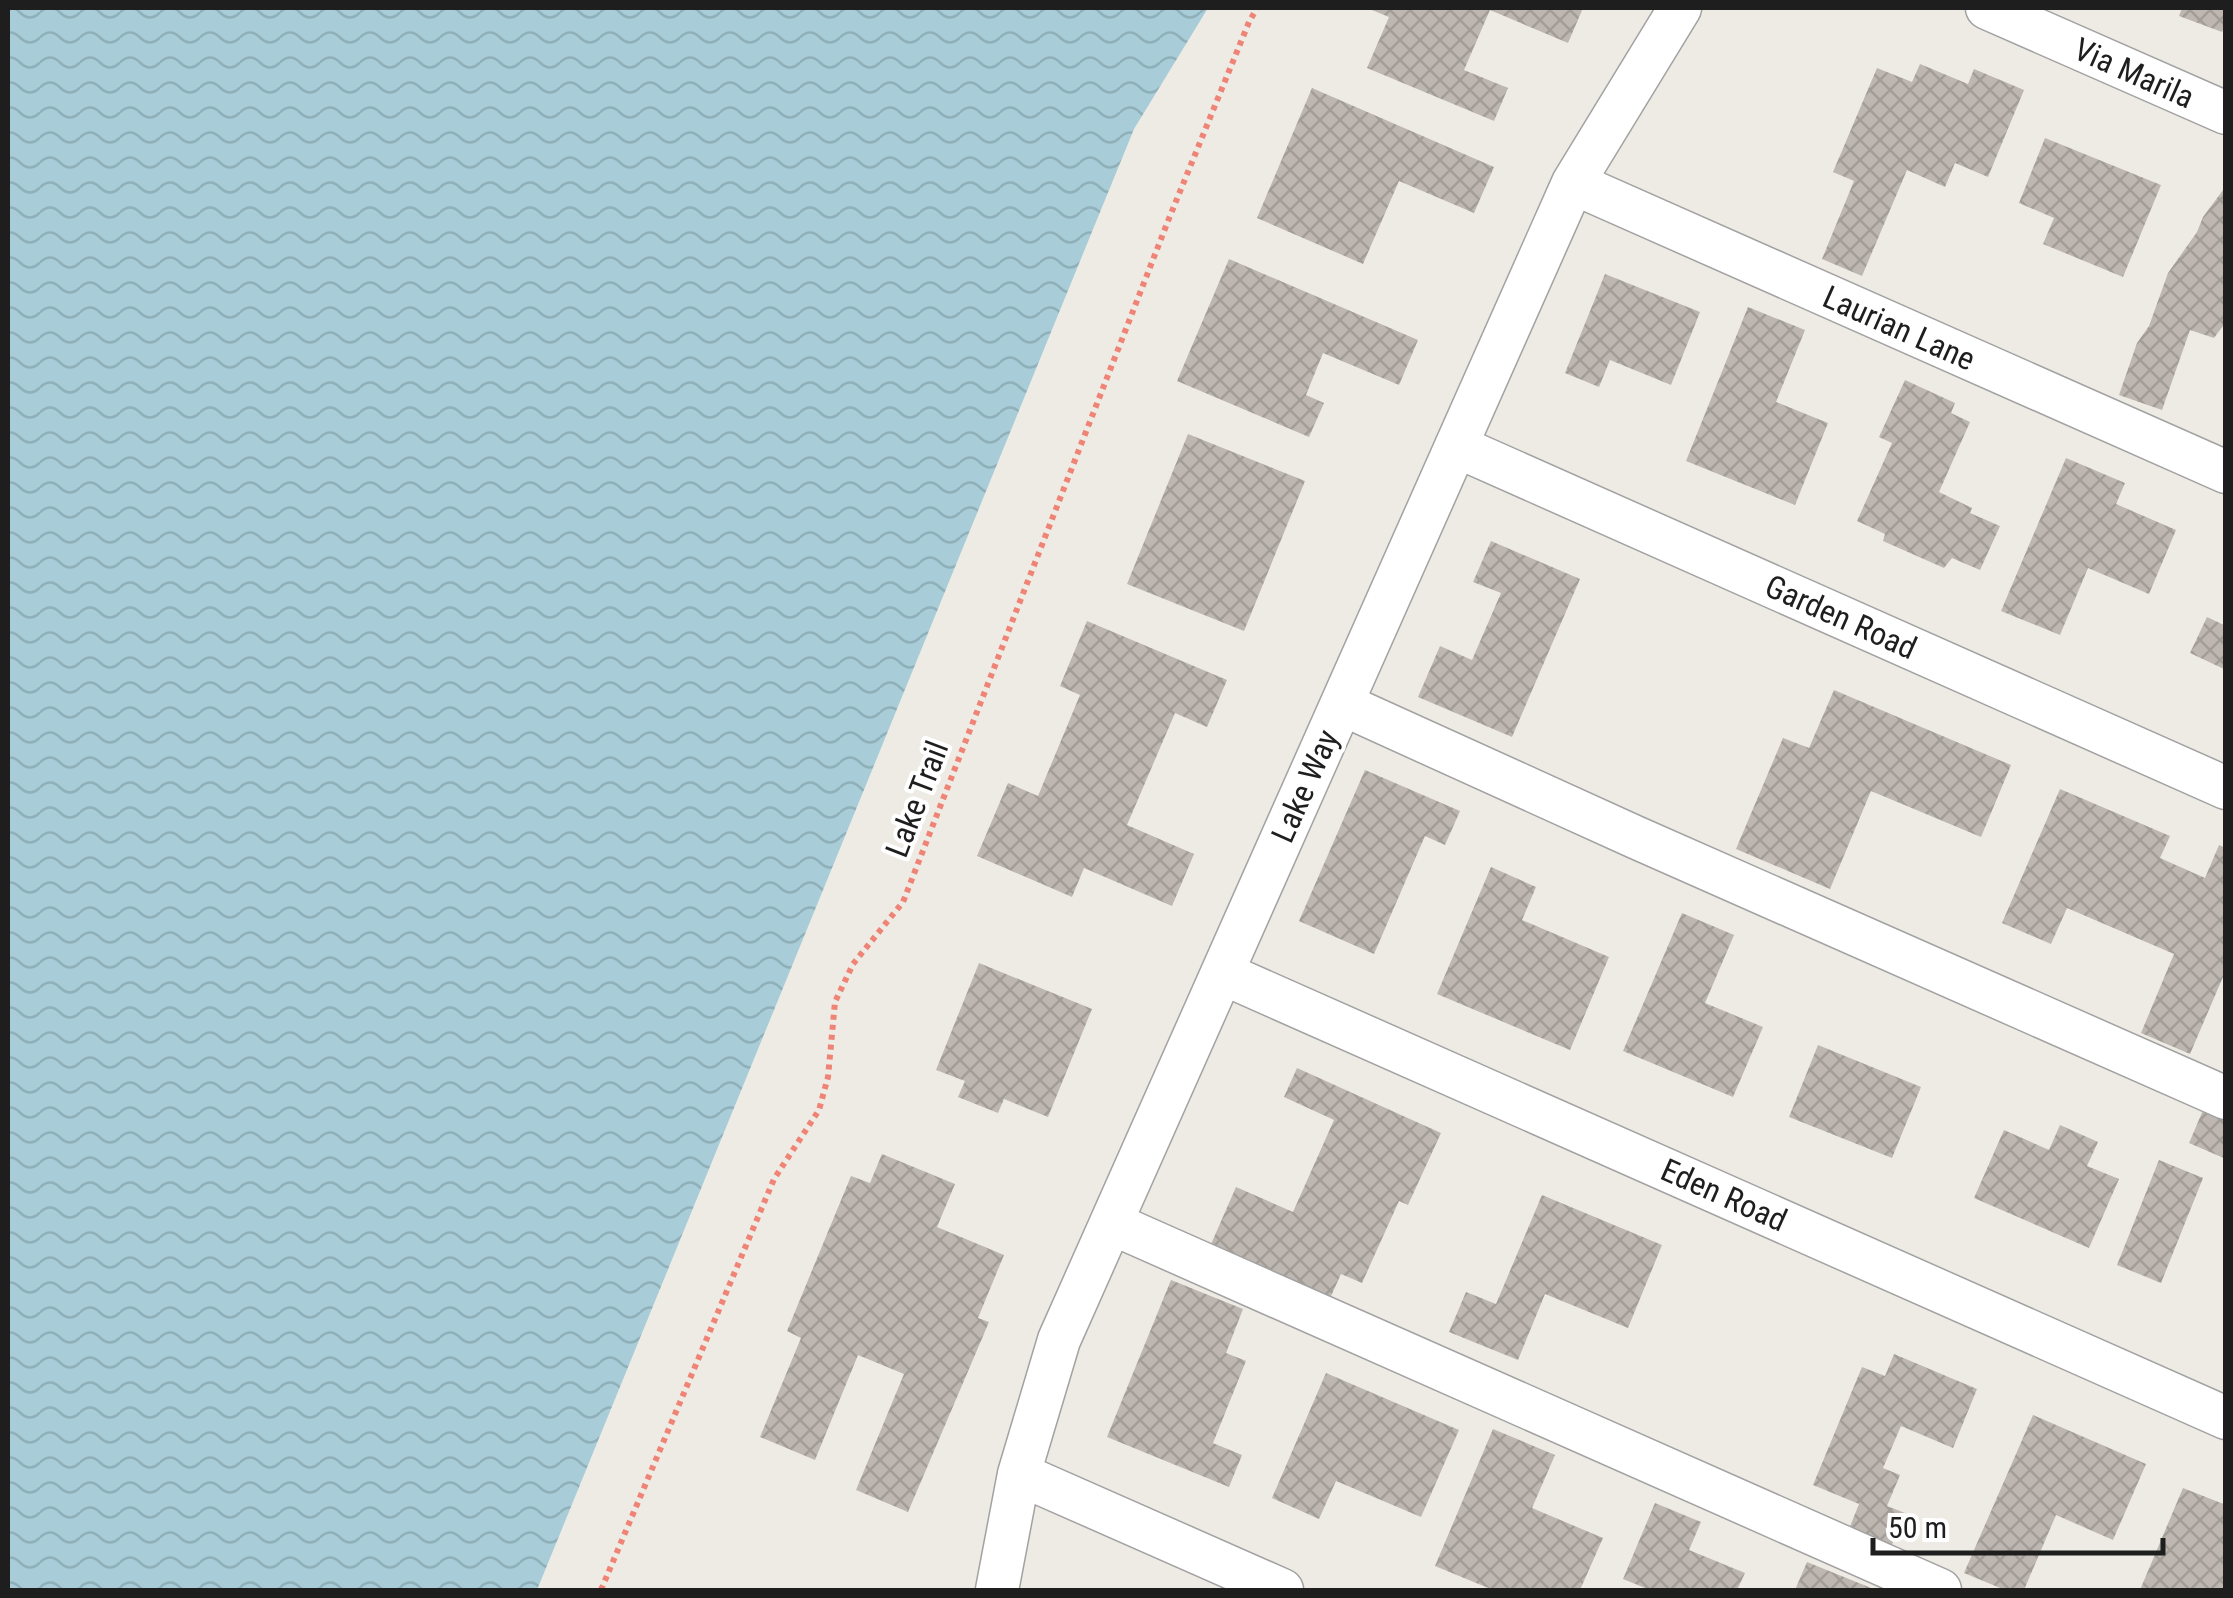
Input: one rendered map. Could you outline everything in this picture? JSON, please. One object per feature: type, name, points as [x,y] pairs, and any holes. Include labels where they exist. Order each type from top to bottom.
[{"type":"street","name":"Lake Way","points":[[997,1590],[1020,1474],[1059,1340],[1573,184],[1680,8]]},
{"type":"street","name":"Via Marila","points":[[1988,8],[2226,113]]},
{"type":"street","name":"Laurian Lane","points":[[1573,184],[2226,472]]},
{"type":"street","name":"Garden Road","points":[[1456,446],[2226,788]]},
{"type":"street","points":[[1342,704],[2226,1098]]},
{"type":"street","name":"Eden Road","points":[[1222,972],[2226,1418]]},
{"type":"street","points":[[1111,1224],[1940,1590]]},
{"type":"street","points":[[1020,1474],[1282,1590]]},
{"type":"path","name":"Lake Trail","points":[[601,1590],[774,1179],[820,1110],[828,1076],[834,1002],[853,964],[904,902],[1168,221],[1257,8]]},
{"type":"water","points":[[8,8],[1208,8],[1134,129],[537,1590],[8,1590]]},
{"type":"building","points":[[1367,8],[1583,8],[1568,43],[1490,10],[1464,70],[1508,88],[1494,121],[1367,68],[1389,17]]},
{"type":"building","points":[[2182,8],[2226,8],[2222,32],[2179,16]]},
{"type":"building","points":[[1920,64],[1968,84],[1974,69],[2024,90],[1988,177],[1955,163],[1945,187],[1907,170],[1862,276],[1822,259],[1854,181],[1833,172],[1877,68],[1912,82]]},
{"type":"building","points":[[1312,88],[1494,167],[1474,213],[1399,181],[1363,264],[1257,218]]},
{"type":"building","points":[[2045,138],[2161,185],[2123,277],[2043,244],[2054,218],[2019,203]]},
{"type":"building","points":[[2226,186],[2226,322],[2214,338],[2190,330],[2162,410],[2119,395],[2168,273]]},
{"type":"building","points":[[1229,259],[1418,340],[1399,385],[1323,353],[1306,395],[1324,403],[1309,437],[1177,381]]},
{"type":"building","points":[[1605,274],[1700,312],[1671,385],[1610,360],[1599,387],[1565,373]]},
{"type":"building","points":[[1748,307],[1805,330],[1776,402],[1828,423],[1795,505],[1686,461]]},
{"type":"building","points":[[1905,380],[1955,403],[1951,413],[1970,422],[1939,492],[1972,508],[1970,513],[2000,526],[1980,570],[1952,558],[1944,568],[1883,541],[1885,534],[1857,521],[1892,443],[1879,437]]},
{"type":"building","points":[[1188,434],[1305,481],[1244,631],[1127,584]]},
{"type":"building","points":[[2066,458],[2125,483],[2116,504],[2176,530],[2149,594],[2088,568],[2060,635],[2001,611]]},
{"type":"building","points":[[1491,541],[1580,579],[1512,737],[1418,697],[1440,646],[1472,660],[1501,593],[1473,582]]},
{"type":"building","points":[[2207,617],[2226,626],[2226,670],[2190,653]]},
{"type":"building","points":[[1087,621],[1227,680],[1207,727],[1175,713],[1127,825],[1194,854],[1172,906],[1084,868],[1072,897],[977,856],[1008,783],[1038,796],[1080,695],[1060,686]]},
{"type":"building","points":[[1834,690],[2011,765],[1981,837],[1871,791],[1830,889],[1736,849],[1783,738],[1809,748]]},
{"type":"building","points":[[1365,770],[1460,811],[1445,845],[1425,836],[1374,954],[1299,921]]},
{"type":"building","points":[[2060,789],[2170,836],[2160,858],[2205,878],[2219,845],[2226,848],[2226,970],[2190,1054],[2141,1033],[2174,954],[2067,908],[2051,944],[2002,923]]},
{"type":"building","points":[[1491,867],[1536,887],[1522,920],[1609,957],[1570,1050],[1437,994]]},
{"type":"building","points":[[1682,913],[1734,935],[1705,1003],[1763,1027],[1733,1097],[1623,1051]]},
{"type":"building","points":[[979,963],[1092,1009],[1048,1117],[1004,1099],[998,1113],[958,1097],[965,1081],[936,1070]]},
{"type":"building","points":[[1818,1045],[1921,1087],[1892,1158],[1789,1117]]},
{"type":"building","points":[[1297,1068],[1441,1133],[1408,1205],[1399,1201],[1362,1283],[1341,1274],[1327,1305],[1208,1251],[1236,1187],[1293,1212],[1334,1120],[1284,1097]]},
{"type":"building","points":[[2204,1108],[2226,1117],[2226,1159],[2189,1143]]},
{"type":"building","points":[[2060,1125],[2098,1142],[2087,1166],[2119,1179],[2089,1248],[1974,1198],[2004,1130],[2049,1150]]},
{"type":"building","points":[[882,1154],[955,1184],[937,1227],[1004,1255],[978,1318],[989,1322],[908,1512],[856,1490],[904,1374],[858,1355],[815,1460],[760,1437],[801,1338],[787,1331],[851,1176],[870,1183]]},
{"type":"building","points":[[2159,1160],[2203,1178],[2161,1283],[2117,1265]]},
{"type":"building","points":[[1542,1195],[1662,1245],[1628,1328],[1545,1294],[1518,1360],[1449,1332],[1466,1292],[1496,1304]]},
{"type":"building","points":[[1171,1280],[1243,1309],[1226,1353],[1246,1361],[1213,1443],[1242,1455],[1229,1487],[1107,1437]]},
{"type":"building","points":[[1894,1354],[1977,1389],[1953,1448],[1901,1426],[1883,1468],[1900,1475],[1887,1506],[1905,1513],[1889,1552],[1847,1534],[1859,1504],[1813,1485],[1862,1367],[1885,1376]]},
{"type":"building","points":[[1326,1373],[1459,1430],[1421,1517],[1336,1481],[1319,1519],[1272,1498]]},
{"type":"building","points":[[2033,1415],[2146,1464],[2113,1540],[2056,1515],[2024,1590],[2005,1590],[1964,1573]]},
{"type":"building","points":[[1493,1429],[1555,1455],[1532,1508],[1603,1538],[1580,1590],[1493,1590],[1435,1566]]},
{"type":"building","points":[[2183,1488],[2226,1505],[2226,1590],[2140,1590]]},
{"type":"building","points":[[1655,1503],[1701,1522],[1689,1550],[1745,1573],[1737,1590],[1650,1590],[1623,1579]]},
{"type":"building","points":[[1807,1562],[1876,1590],[1795,1590]]}]
